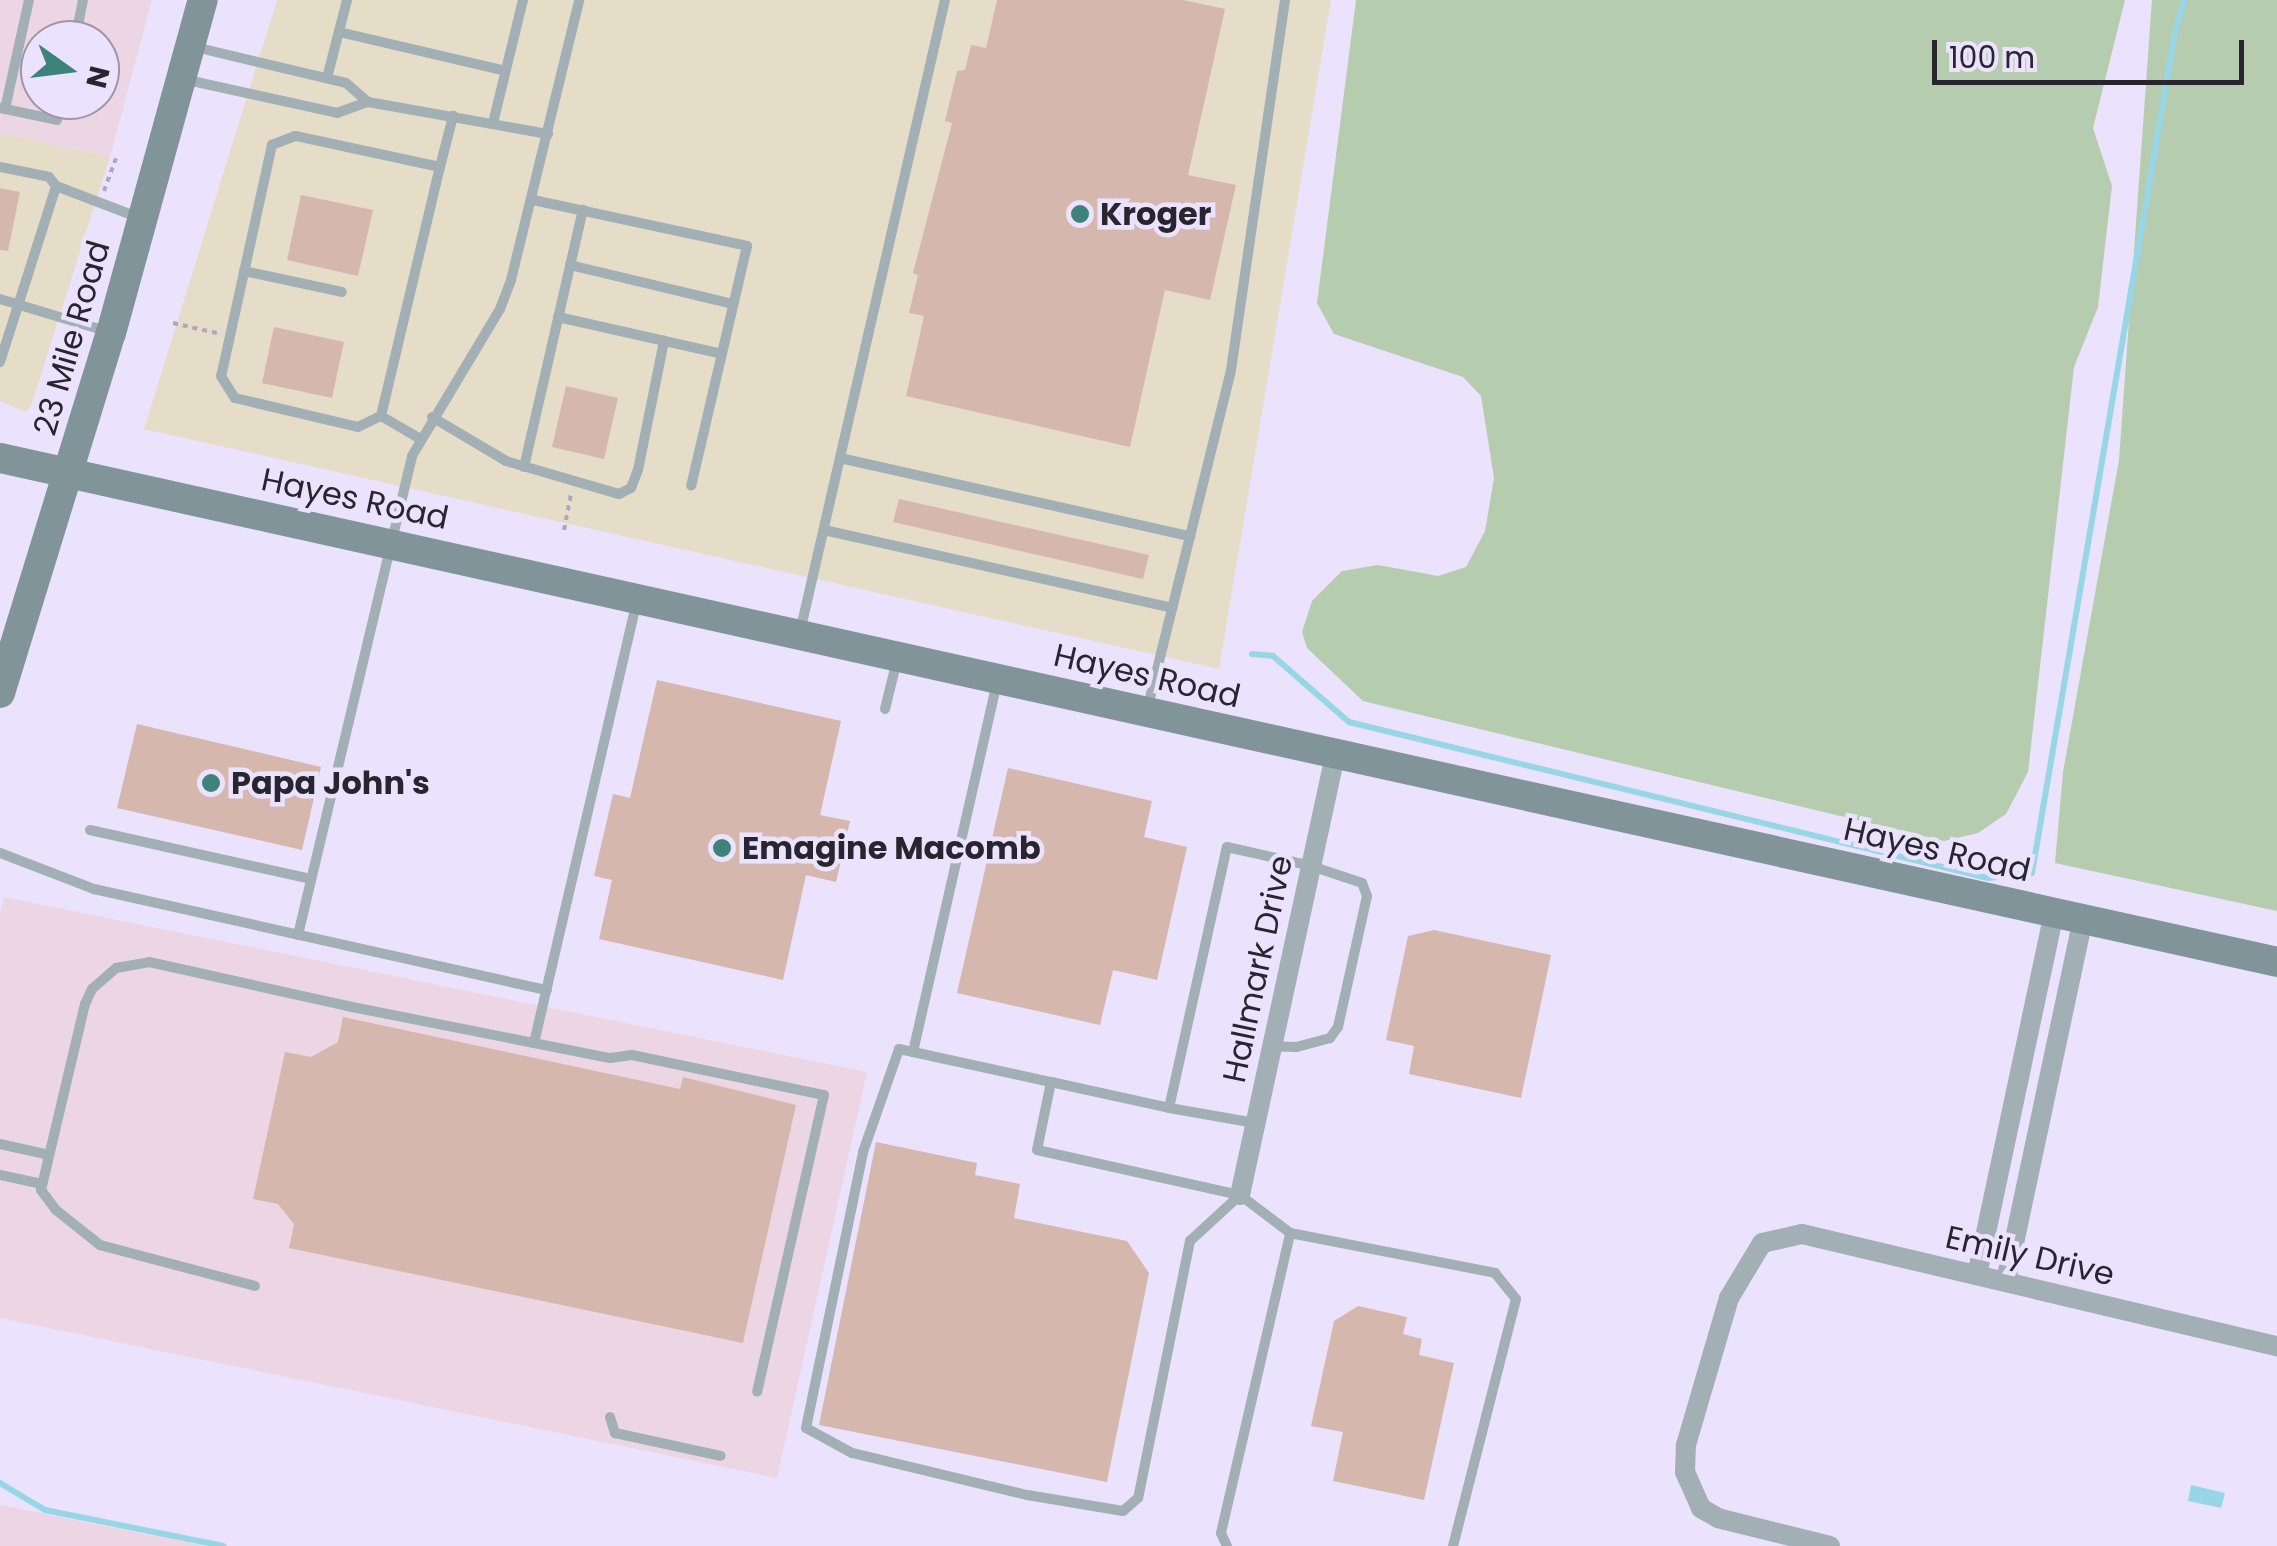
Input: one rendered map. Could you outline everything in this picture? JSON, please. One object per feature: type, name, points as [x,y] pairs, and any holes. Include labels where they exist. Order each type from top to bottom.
[{"type":"street","name":"23 Mile Road","points":[[0,693],[69,474],[203,0]]},
{"type":"street","name":"Hayes Road","points":[[0,458],[800,632],[1335,755],[2277,962]]},
{"type":"street","name":"Hallmark Drive","points":[[1240,1196],[1335,755]]},
{"type":"street","points":[[1978,1274],[2012,1113],[2069,916]]},
{"type":"street","points":[[2006,1281],[2040,1119],[2069,916]]},
{"type":"street","points":[[2012,1113],[2040,1119]]},
{"type":"street","name":"Emily Drive","points":[[1830,1546],[1735,1526],[1701,1508],[1685,1472],[1686,1444],[1728,1298],[1762,1243],[1802,1234],[2277,1346]]},
{"type":"lane","points":[[2,109],[29,0]]},
{"type":"lane","points":[[327,78],[346,0]]},
{"type":"lane","points":[[493,123],[524,0]]},
{"type":"lane","points":[[298,935],[419,438],[500,309],[533,200],[579,0]]},
{"type":"lane","points":[[800,632],[945,0]]},
{"type":"lane","points":[[1146,712],[1231,370],[1285,0]]},
{"type":"lane","points":[[339,32],[506,71]]},
{"type":"lane","points":[[190,46],[346,83],[368,102]]},
{"type":"lane","points":[[182,78],[337,113],[368,102],[548,134]]},
{"type":"lane","points":[[382,416],[452,116]]},
{"type":"lane","points":[[382,416],[358,427],[235,398],[221,376],[272,145],[295,136],[440,167]]},
{"type":"lane","points":[[0,167],[49,177],[56,186],[142,219]]},
{"type":"lane","points":[[0,362],[22,303],[56,186]]},
{"type":"lane","points":[[533,200],[747,246],[690,486]]},
{"type":"lane","points":[[524,466],[583,210]]},
{"type":"lane","points":[[570,265],[708,294],[734,304]]},
{"type":"lane","points":[[244,271],[342,292]]},
{"type":"lane","points":[[0,298],[110,333]]},
{"type":"lane","points":[[558,317],[722,354]]},
{"type":"lane","points":[[432,418],[524,466],[619,494],[631,488],[638,470],[664,341]]},
{"type":"lane","points":[[382,416],[419,438]]},
{"type":"lane","points":[[840,458],[1190,536]]},
{"type":"lane","points":[[824,530],[1172,608]]},
{"type":"lane","points":[[534,1043],[638,599]]},
{"type":"lane","points":[[886,709],[898,654]]},
{"type":"lane","points":[[913,1052],[998,676]]},
{"type":"lane","points":[[90,830],[311,879]]},
{"type":"lane","points":[[1168,1108],[1227,847],[1311,866],[1362,884],[1367,896],[1338,1027],[1330,1038],[1296,1047],[1272,1046]]},
{"type":"lane","points":[[0,853],[94,889],[547,990]]},
{"type":"lane","points":[[255,1286],[100,1246],[56,1210],[40,1190],[84,1004],[103,977],[131,964],[149,962],[610,1058],[632,1055],[824,1095],[757,1392]]},
{"type":"lane","points":[[1240,1196],[1190,1240],[1144,1476],[1138,1498],[1123,1511],[1027,1495],[852,1453],[806,1428],[862,1152],[899,1048],[1168,1108],[1256,1123]]},
{"type":"lane","points":[[1051,1082],[1036,1150],[1240,1196],[1290,1232],[1495,1272],[1516,1299],[1453,1546]]},
{"type":"lane","points":[[0,1144],[49,1154]]},
{"type":"lane","points":[[0,1175],[42,1184]]},
{"type":"lane","points":[[1227,1546],[1221,1533],[1290,1232]]},
{"type":"lane","points":[[610,1416],[615,1433],[721,1456]]},
{"type":"path","points":[[100,203],[116,158]]},
{"type":"path","points":[[173,323],[230,336]]},
{"type":"path","points":[[564,530],[574,483]]},
{"type":"shaded area","points":[[0,0],[152,0],[120,120],[120,20],[20,20],[20,120],[120,120],[110,157],[0,133]]},
{"type":"shaded area","points":[[277,0],[1331,0],[1219,669],[144,429]]},
{"type":"shaded area","points":[[0,133],[110,157],[26,412],[0,401]]},
{"type":"shaded area","points":[[4,897],[867,1072],[777,1478],[0,1318],[0,912]]},
{"type":"shaded area","points":[[0,1505],[207,1546],[0,1546]]},
{"type":"green space","points":[[1356,0],[2125,0],[2093,128],[2112,186],[2098,307],[2074,367],[2028,772],[2006,814],[1978,833],[1944,841],[1363,701],[1307,648],[1302,632],[1312,601],[1342,571],[1378,565],[1438,576],[1466,567],[1485,531],[1494,478],[1481,396],[1463,377],[1334,334],[1317,303]]},
{"type":"green space","points":[[2152,0],[2277,0],[2277,911],[2055,863],[2063,772],[2119,460]]},
{"type":"water","points":[[2191,1485],[2225,1493],[2221,1508],[2188,1501]]},
{"type":"building","name":"Kroger","points":[[997,0],[1183,0],[1225,9],[1188,175],[1236,185],[1210,300],[1165,290],[1130,447],[906,396],[924,316],[909,313],[918,275],[913,273],[952,123],[945,121],[957,71],[965,70],[971,45],[986,48]]},
{"type":"building","points":[[0,188],[20,192],[8,251],[0,250]]},
{"type":"building","points":[[301,195],[373,210],[358,276],[287,260]]},
{"type":"building","points":[[274,327],[344,342],[332,398],[262,383]]},
{"type":"building","points":[[566,386],[618,398],[604,459],[552,447]]},
{"type":"building","points":[[899,499],[1149,555],[1143,579],[893,522]]},
{"type":"building","name":"Emagine Macomb","points":[[657,680],[841,721],[820,815],[850,821],[836,882],[806,875],[783,980],[599,939],[612,880],[594,876],[613,794],[630,798]]},
{"type":"building","points":[[137,724],[321,767],[302,850],[117,808]]},
{"type":"building","points":[[1008,768],[1152,801],[1144,837],[1187,847],[1157,980],[1113,970],[1100,1025],[957,993]]},
{"type":"building","points":[[1434,930],[1551,955],[1521,1098],[1409,1074],[1414,1046],[1386,1040],[1408,936]]},
{"type":"building","points":[[343,1017],[680,1089],[683,1077],[796,1105],[743,1343],[289,1248],[294,1224],[278,1204],[253,1199],[285,1052],[311,1057],[338,1042]]},
{"type":"building","points":[[876,1142],[977,1163],[975,1175],[1020,1184],[1014,1218],[1127,1241],[1149,1273],[1107,1482],[819,1425]]},
{"type":"building","points":[[1358,1306],[1407,1317],[1403,1334],[1422,1339],[1419,1355],[1454,1363],[1424,1500],[1333,1481],[1343,1432],[1311,1426],[1334,1321]]},
{"type":"waterway","points":[[1252,654],[1273,656],[1349,722],[1988,878],[2032,873],[2175,32],[2184,0]]},
{"type":"waterway","points":[[0,1483],[45,1510],[223,1546]]},
{"type":"place","name":"Kroger","points":[[1080,214]]},
{"type":"place","name":"Papa John's","points":[[211,783]]},
{"type":"place","name":"Emagine Macomb","points":[[722,848]]}]
